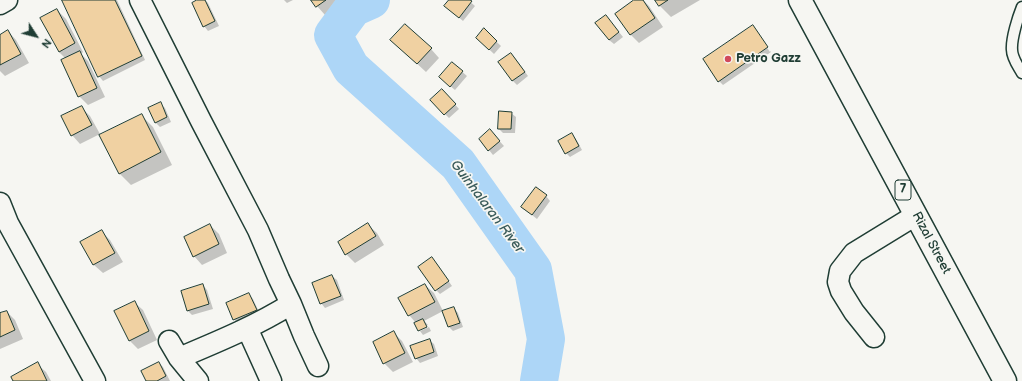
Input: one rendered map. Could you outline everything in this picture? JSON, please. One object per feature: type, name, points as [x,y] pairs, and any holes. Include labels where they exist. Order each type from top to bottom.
[{"type":"main road","name":"Rizal Street","points":[[800,0],[1006,381]]},
{"type":"street","points":[[0,4],[7,0]]},
{"type":"street","points":[[140,0],[258,230],[318,366]]},
{"type":"street","points":[[0,203],[8,223],[95,381]]},
{"type":"street","points":[[874,337],[854,312],[841,291],[838,282],[840,271],[854,253],[916,215]]},
{"type":"street","points":[[178,358],[247,328],[291,304]]},
{"type":"street","points":[[247,328],[271,381]]},
{"type":"street","points":[[169,341],[178,358],[198,381]]},
{"type":"lane","points":[[1022,7],[1013,39],[1012,50],[1022,73]]},
{"type":"building","points":[[62,0],[115,0],[142,56],[98,77]]},
{"type":"building","points":[[197,0],[205,0],[215,21],[203,27],[192,3]]},
{"type":"building","points":[[311,0],[326,0],[316,7]]},
{"type":"building","points":[[449,0],[472,1],[459,18],[444,6]]},
{"type":"building","points":[[634,0],[643,0],[655,18],[630,35],[615,14]]},
{"type":"building","points":[[655,0],[668,0],[659,6]]},
{"type":"building","points":[[57,9],[75,43],[59,52],[40,18]]},
{"type":"building","points":[[606,15],[619,32],[609,40],[595,23]]},
{"type":"building","points":[[405,24],[432,48],[417,64],[390,40]]},
{"type":"building","points":[[753,25],[768,47],[718,82],[703,59]]},
{"type":"building","points":[[484,28],[497,41],[489,50],[476,38]]},
{"type":"building","points":[[8,30],[21,54],[0,65],[0,35]]},
{"type":"building","points":[[80,51],[97,88],[78,97],[61,60]]},
{"type":"building","points":[[511,53],[525,72],[512,81],[498,62]]},
{"type":"building","points":[[452,62],[463,71],[450,87],[439,77]]},
{"type":"building","points":[[442,89],[456,104],[444,115],[430,100]]},
{"type":"building","points":[[161,102],[167,117],[155,123],[148,108]]},
{"type":"building","points":[[82,106],[92,125],[71,136],[61,116]]},
{"type":"building","points":[[499,111],[512,112],[511,129],[498,129]]},
{"type":"building","points":[[142,114],[161,152],[119,174],[99,135]]},
{"type":"building","points":[[490,129],[500,141],[488,151],[479,139]]},
{"type":"building","points":[[572,133],[579,146],[565,154],[558,141]]},
{"type":"building","points":[[536,187],[547,195],[532,215],[521,207]]},
{"type":"building","points":[[368,223],[376,236],[345,255],[338,242]]},
{"type":"building","points":[[210,224],[219,244],[193,257],[184,237]]},
{"type":"building","points":[[102,230],[115,253],[93,265],[80,242]]},
{"type":"building","points":[[432,257],[449,281],[435,291],[418,267]]},
{"type":"building","points":[[332,275],[341,296],[320,304],[312,283]]},
{"type":"building","points":[[203,284],[209,304],[187,311],[181,291]]},
{"type":"building","points":[[425,284],[435,302],[408,316],[398,298]]},
{"type":"building","points":[[249,293],[257,310],[233,320],[226,303]]},
{"type":"building","points":[[135,301],[149,331],[129,341],[114,311]]},
{"type":"building","points":[[454,307],[460,323],[448,327],[442,311]]},
{"type":"building","points":[[7,311],[15,330],[0,337],[0,313]]},
{"type":"building","points":[[423,319],[427,327],[418,331],[414,323]]},
{"type":"building","points":[[394,331],[405,353],[383,364],[373,342]]},
{"type":"building","points":[[430,339],[434,352],[415,359],[410,346]]},
{"type":"building","points":[[38,362],[47,381],[13,381],[11,377]]},
{"type":"building","points":[[159,362],[166,376],[157,381],[146,381],[141,371]]},
{"type":"waterway","name":"Guinhalaran River","points":[[371,0],[353,8],[333,35],[351,68],[458,164],[533,270],[546,339],[539,381]]},
{"type":"place","name":"Petro Gazz","points":[[728,59]]}]
